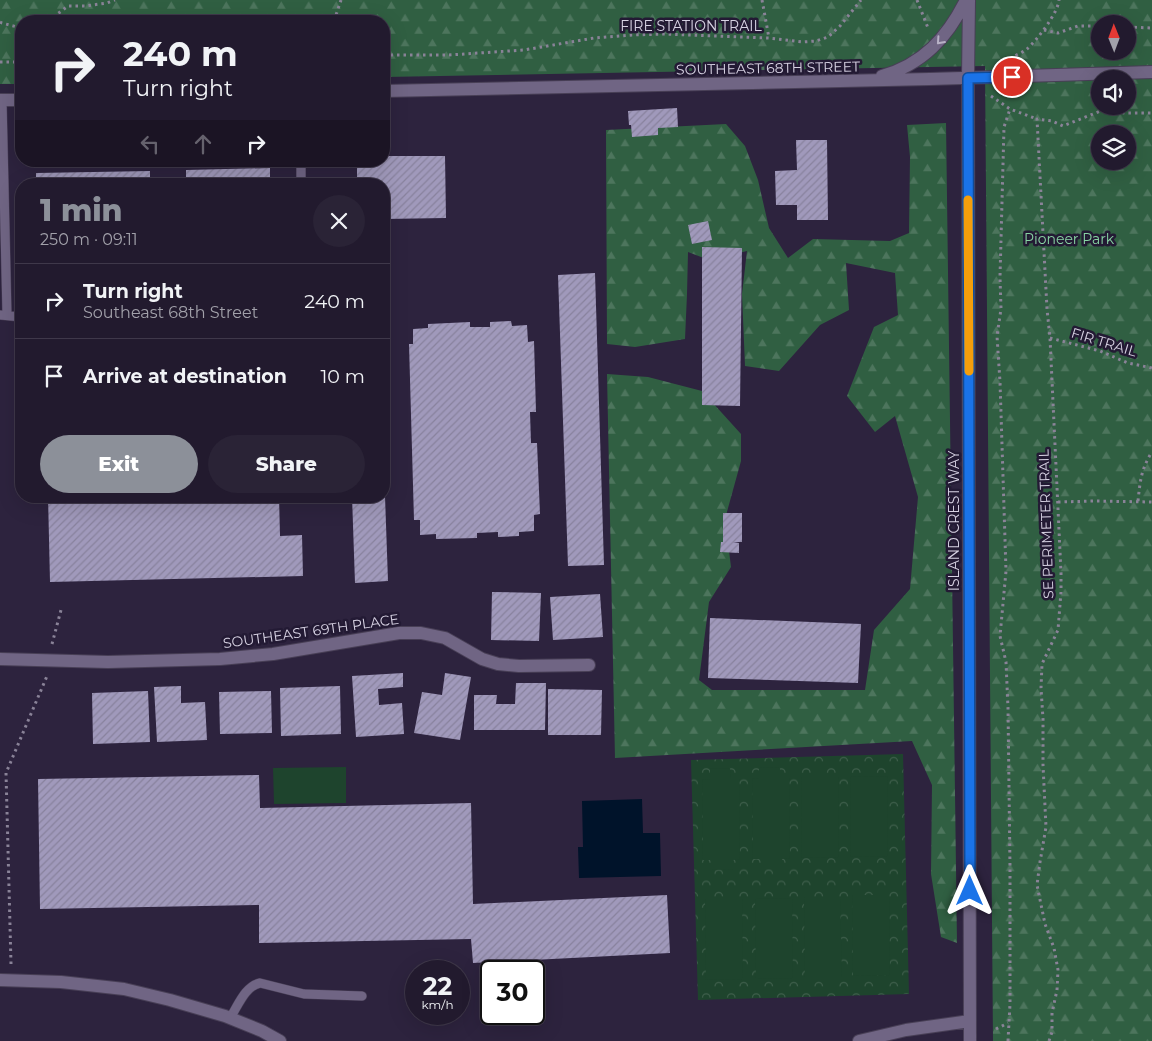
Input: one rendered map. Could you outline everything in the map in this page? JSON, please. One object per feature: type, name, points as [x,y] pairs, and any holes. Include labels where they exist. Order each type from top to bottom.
[{"type":"street","name":"ISLAND CREST WAY","points":[[968,0],[970,1041]]},
{"type":"street","points":[[852,81],[874,78],[895,72],[915,62],[933,48],[948,32],[968,0]]},
{"type":"street","name":"SOUTHEAST 68TH STREET","points":[[390,91],[852,81],[1152,72]]},
{"type":"street","points":[[1,100],[15,100]]},
{"type":"street","name":"SOUTHEAST 69TH PLACE","points":[[0,659],[108,662],[220,659],[273,654],[399,633],[421,633],[446,638],[482,659],[498,664],[519,666],[589,665]]},
{"type":"street","points":[[5,980],[61,982],[124,989],[170,1000],[230,1018],[262,1031],[280,1041]]},
{"type":"street","points":[[859,1041],[906,1030],[970,1021]]},
{"type":"lane","points":[[1,100],[3,315]]},
{"type":"lane","points":[[230,1018],[253,984],[260,983],[304,994],[362,996]]},
{"type":"path","points":[[56,15],[68,6],[85,6],[115,0]]},
{"type":"path","points":[[337,15],[341,0]]},
{"type":"path","points":[[762,0],[769,38]]},
{"type":"path","name":"FIRE STATION TRAIL","points":[[390,55],[449,55],[524,50],[594,38],[632,35],[665,34],[769,38],[803,42],[816,41],[828,37],[840,26],[861,0]]},
{"type":"path","points":[[917,0],[929,30]]},
{"type":"path","points":[[1003,63],[1027,48],[1044,30],[1059,6],[1059,0]]},
{"type":"path","points":[[0,22],[15,27]]},
{"type":"path","points":[[1044,30],[1058,33],[1078,26],[1091,26]]},
{"type":"path","points":[[1136,27],[1152,28]]},
{"type":"path","points":[[0,62],[15,62]]},
{"type":"path","points":[[1008,1041],[1010,1004],[1010,867],[1008,708],[1006,662],[1000,636],[1006,571],[998,336],[1004,127],[1010,109],[1063,126],[1103,110],[1125,113],[1152,113]]},
{"type":"path","name":"SE PERIMETER TRAIL","points":[[1037,119],[1061,573],[1058,630],[1042,664],[1040,688],[1043,719],[1046,827],[1037,886],[1058,970],[1057,990],[1052,1013],[1052,1032],[1049,1041]]},
{"type":"path","name":"FIR TRAIL","points":[[1050,338],[1100,351],[1128,363],[1152,368]]},
{"type":"path","points":[[1138,501],[1140,480],[1152,452]]},
{"type":"path","points":[[1058,502],[1152,502]]},
{"type":"path","points":[[5,980],[6,773],[53,661],[52,644],[61,610]]},
{"type":"path","points":[[996,1029],[1009,1023]]},
{"type":"green space","name":"Pioneer Park","points":[[0,0],[1152,0],[1152,1041],[993,1041],[985,66],[390,77],[390,15],[15,15],[15,84],[0,84]]},
{"type":"green space","points":[[946,123],[957,943],[941,937],[931,874],[932,785],[912,741],[615,758],[607,374],[648,377],[702,391],[741,434],[741,461],[725,519],[731,567],[709,602],[699,680],[712,690],[865,690],[874,630],[910,589],[918,497],[895,416],[875,432],[847,396],[874,327],[898,315],[895,273],[846,263],[849,310],[820,325],[779,371],[745,366],[742,294],[747,251],[709,260],[688,252],[685,339],[635,347],[607,344],[606,130],[726,124],[745,146],[758,180],[769,228],[788,258],[813,239],[890,241],[909,233],[910,157],[907,125]]},
{"type":"green space","points":[[903,754],[909,994],[698,1000],[691,760]]},
{"type":"green space","points":[[346,767],[346,803],[274,804],[273,768]]},
{"type":"green space","points":[[780,767],[780,778],[789,778],[790,858],[782,859],[782,869],[761,869],[761,859],[753,859],[752,779],[759,778],[759,768]]},
{"type":"green space","points":[[730,768],[731,779],[739,779],[740,859],[733,860],[733,869],[712,870],[712,860],[703,860],[702,780],[710,779],[710,769]]},
{"type":"green space","points":[[887,776],[888,856],[851,857],[850,777]]},
{"type":"green space","points":[[801,777],[838,777],[839,857],[802,858]]},
{"type":"green space","points":[[852,895],[889,895],[890,975],[853,976]]},
{"type":"green space","points":[[804,897],[840,897],[842,977],[805,977]]},
{"type":"green space","points":[[792,898],[793,978],[756,979],[755,899]]},
{"type":"green space","points":[[705,899],[742,899],[743,979],[706,980]]},
{"type":"water","points":[[642,799],[643,833],[660,833],[661,876],[579,878],[578,847],[583,847],[582,801]]},
{"type":"building","points":[[677,108],[678,127],[658,128],[658,135],[632,137],[628,111]]},
{"type":"building","points":[[796,140],[827,140],[828,220],[797,220],[797,205],[776,205],[775,171],[797,170]]},
{"type":"building","points":[[390,156],[445,156],[446,218],[390,219],[390,178],[357,178],[357,167],[390,167]]},
{"type":"building","points":[[270,168],[270,178],[186,178],[186,170]]},
{"type":"building","points":[[150,171],[150,178],[36,178],[36,173]]},
{"type":"building","points":[[708,221],[712,240],[692,244],[688,225]]},
{"type":"building","points":[[702,247],[742,248],[740,406],[702,405]]},
{"type":"building","points":[[595,273],[604,565],[568,566],[558,275]]},
{"type":"building","points":[[511,321],[512,326],[527,325],[528,342],[534,341],[536,412],[530,412],[531,443],[537,443],[540,514],[534,515],[534,531],[519,532],[519,536],[498,537],[498,532],[477,533],[477,538],[436,539],[436,534],[420,535],[420,520],[414,520],[409,344],[413,344],[413,329],[428,328],[428,324],[470,322],[470,327],[490,327],[490,322]]},
{"type":"building","points":[[48,503],[279,503],[280,536],[302,535],[303,576],[50,582]]},
{"type":"building","points":[[352,503],[385,503],[388,581],[355,583]]},
{"type":"building","points":[[723,513],[742,513],[742,542],[733,542],[739,543],[739,553],[720,552],[721,542],[723,542]]},
{"type":"building","points":[[492,592],[541,593],[539,641],[491,640]]},
{"type":"building","points":[[600,594],[603,637],[553,640],[550,597]]},
{"type":"building","points":[[710,618],[861,624],[858,683],[708,678]]},
{"type":"building","points":[[403,673],[403,687],[378,689],[379,705],[402,703],[404,734],[356,737],[352,676]]},
{"type":"building","points":[[445,673],[471,677],[460,740],[414,733],[422,692],[442,695]]},
{"type":"building","points":[[516,683],[546,683],[545,730],[474,730],[474,695],[497,695],[496,704],[515,704]]},
{"type":"building","points":[[181,686],[181,703],[205,702],[207,740],[157,742],[154,687]]},
{"type":"building","points":[[340,686],[341,734],[281,736],[280,688]]},
{"type":"building","points":[[548,689],[602,690],[601,735],[548,735]]},
{"type":"building","points":[[148,691],[150,742],[93,744],[92,693]]},
{"type":"building","points":[[271,691],[272,733],[220,734],[219,692]]},
{"type":"building","points":[[259,775],[260,808],[471,803],[473,904],[667,895],[670,953],[532,960],[480,960],[480,963],[473,963],[471,939],[259,943],[259,905],[40,909],[38,779]]},
{"type":"slow traffic","points":[[968,200],[969,371]]},
{"type":"route","points":[[970,891],[968,78],[1012,77]]}]
